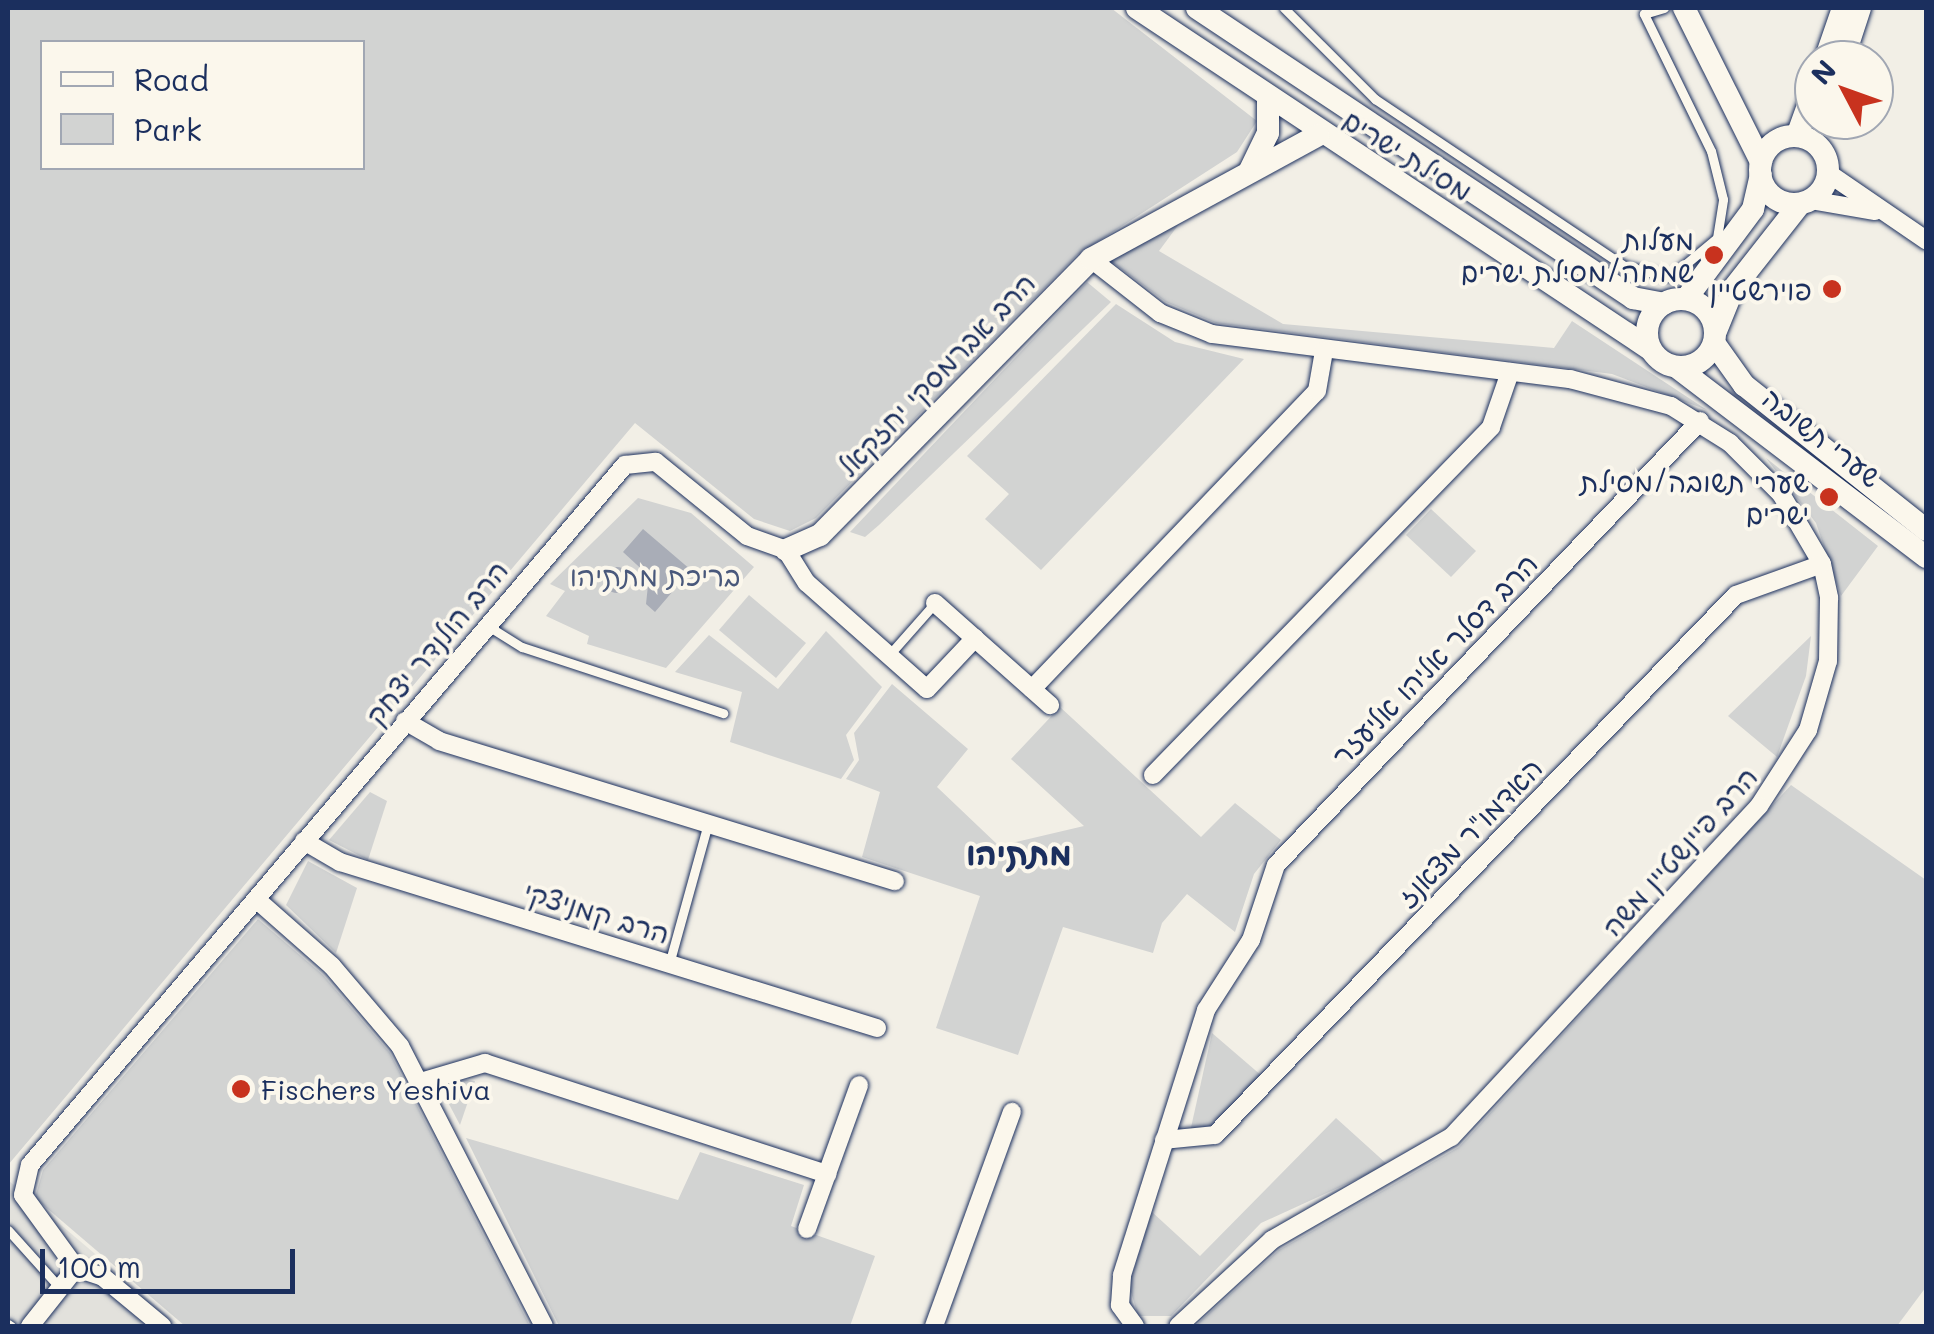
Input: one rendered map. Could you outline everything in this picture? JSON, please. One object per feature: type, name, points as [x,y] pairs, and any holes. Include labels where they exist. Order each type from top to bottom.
[{"type":"street","name":"מסילת ישרים","points":[[1137,8],[1318,135],[1619,320],[1650,349]]},
{"type":"street","name":"מסילת ישרים","points":[[1198,8],[1632,298],[1674,302]]},
{"type":"street","points":[[1684,8],[1752,133],[1770,194],[1876,212]]},
{"type":"street","points":[[1832,40],[1843,8]]},
{"type":"street","points":[[1849,40],[1860,8]]},
{"type":"street","points":[[1250,170],[1268,133],[1268,101]]},
{"type":"street","points":[[1752,133],[1794,135]]},
{"type":"street","name":"הרב אברמסקי יחזקאל","points":[[786,550],[820,535],[1091,260],[1318,135]]},
{"type":"street","points":[[1796,140],[1761,169],[1753,209],[1646,329],[1650,349],[1678,368],[1700,362],[1715,337],[1732,288],[1828,173]]},
{"type":"street","points":[[1805,140],[1828,173],[1876,212],[1926,240]]},
{"type":"street","name":"הרב פיינשטיין משה","points":[[1091,260],[1184,324],[1324,351],[1609,386],[1700,420],[1781,494],[1822,564],[1830,630],[1819,695],[1759,806],[1451,1138],[1272,1240],[1178,1326]]},
{"type":"street","points":[[1674,302],[1707,310],[1715,337]]},
{"type":"street","name":"שערי תשובה","points":[[1715,337],[1744,385],[1926,530]]},
{"type":"street","points":[[1032,689],[1317,391],[1324,351]]},
{"type":"street","name":"שערי תשובה","points":[[1678,368],[1926,557]]},
{"type":"street","points":[[1153,775],[1490,427],[1510,372]]},
{"type":"street","name":"הרב דסלר אליהו אליעזר","points":[[1134,1326],[1120,1305],[1122,1274],[1206,1010],[1241,956],[1276,864],[1700,420]]},
{"type":"street","name":"הרב הולנדר יצחק","points":[[76,1268],[23,1195],[30,1165],[625,465],[646,459],[674,473],[747,536],[786,550]]},
{"type":"street","points":[[786,550],[807,583],[927,689],[975,638]]},
{"type":"street","name":"האדמו\"ר מצאנז","points":[[1164,1140],[1195,1144],[1219,1131],[1736,595],[1822,564]]},
{"type":"street","points":[[936,603],[1050,704]]},
{"type":"street","points":[[405,721],[439,742],[895,880]]},
{"type":"street","name":"הרב קמניצקי","points":[[304,842],[340,862],[878,1028]]},
{"type":"street","points":[[256,899],[354,988],[421,1082],[544,1326]]},
{"type":"street","points":[[421,1082],[485,1063],[826,1174]]},
{"type":"street","points":[[807,1229],[859,1085]]},
{"type":"street","points":[[934,1326],[1012,1112]]},
{"type":"street","points":[[30,1326],[63,1291],[76,1268],[103,1277],[162,1326]]},
{"type":"lane","points":[[1284,8],[1375,99],[1624,266],[1670,276],[1717,238],[1723,199],[1712,150],[1643,11],[1664,8]]},
{"type":"lane","points":[[888,655],[936,603]]},
{"type":"lane","points":[[486,624],[522,648],[723,713]]},
{"type":"lane","points":[[669,964],[708,823]]},
{"type":"lane","points":[[8,1230],[63,1291]]},
{"type":"shaded area","points":[[643,529],[691,570],[655,612],[646,604],[649,576],[623,552]]},
{"type":"shaded area","points":[[617,567],[626,571],[630,580],[626,589],[617,593],[608,589],[604,580],[608,571]]},
{"type":"shaded area","points":[[8,1180],[180,1326],[8,1326]]},
{"type":"green space","points":[[8,8],[1111,8],[1257,121],[1237,152],[1077,255],[816,518],[790,531],[754,519],[635,423],[8,1165]]},
{"type":"green space","points":[[1179,224],[1159,251],[1283,324],[1554,348],[1572,321],[1707,410],[1612,374],[1216,323],[1166,302],[1108,259]]},
{"type":"green space","points":[[1087,282],[1111,302],[879,525],[865,537],[850,532]]},
{"type":"green space","points":[[1116,304],[1175,342],[1244,359],[1041,570],[985,519],[1009,494],[967,456]]},
{"type":"green space","points":[[1766,458],[1878,546],[1841,596],[1816,523]]},
{"type":"green space","name":"בריכת מתתיהו","points":[[638,498],[691,513],[754,567],[666,668],[587,644],[589,636],[546,616],[565,591],[550,584]]},
{"type":"green space","points":[[1431,509],[1476,551],[1451,577],[1406,535]]},
{"type":"green space","points":[[749,595],[806,643],[776,678],[719,630]]},
{"type":"green space","points":[[826,631],[882,687],[846,735],[854,760],[841,779],[730,742],[742,692],[675,672],[709,635],[778,689]]},
{"type":"green space","points":[[1811,636],[1806,676],[1777,757],[1728,716]]},
{"type":"green space","points":[[892,684],[968,749],[937,787],[999,846],[1084,826],[1011,759],[1060,707],[1201,837],[1235,803],[1281,840],[1254,874],[1235,932],[1187,894],[1162,923],[1153,953],[1063,927],[1018,1055],[936,1028],[980,896],[862,857],[880,792],[846,779],[859,760],[854,733]]},
{"type":"green space","points":[[1791,785],[1926,880],[1926,1287],[1897,1326],[1195,1326],[1279,1250],[1459,1147]]},
{"type":"green space","points":[[370,792],[387,801],[368,860],[329,840]]},
{"type":"green space","points":[[308,861],[357,888],[336,953],[286,905]]},
{"type":"green space","points":[[258,919],[323,975],[390,1053],[530,1326],[185,1326],[35,1198],[43,1170]]},
{"type":"green space","points":[[1212,1033],[1262,1076],[1208,1128],[1190,1132]]},
{"type":"green space","points":[[459,1079],[475,1081],[460,1125],[441,1089]]},
{"type":"green space","points":[[1336,1118],[1388,1165],[1261,1223],[1171,1316],[1138,1316],[1129,1285],[1152,1212],[1200,1256]]},
{"type":"green space","points":[[466,1138],[678,1200],[700,1152],[804,1185],[791,1226],[875,1256],[850,1326],[559,1326]]},
{"type":"place","name":"מעלות שמחה/מסילת ישרים","points":[[1714,255]]},
{"type":"place","name":"פוירשטיין","points":[[1832,289]]},
{"type":"place","name":"שערי תשובה/מסילת ישרים","points":[[1829,497]]},
{"type":"place","name":"Fischers Yeshiva","points":[[241,1089]]},
{"type":"district","name":"מתתיהו","points":[[1019,852]]}]
